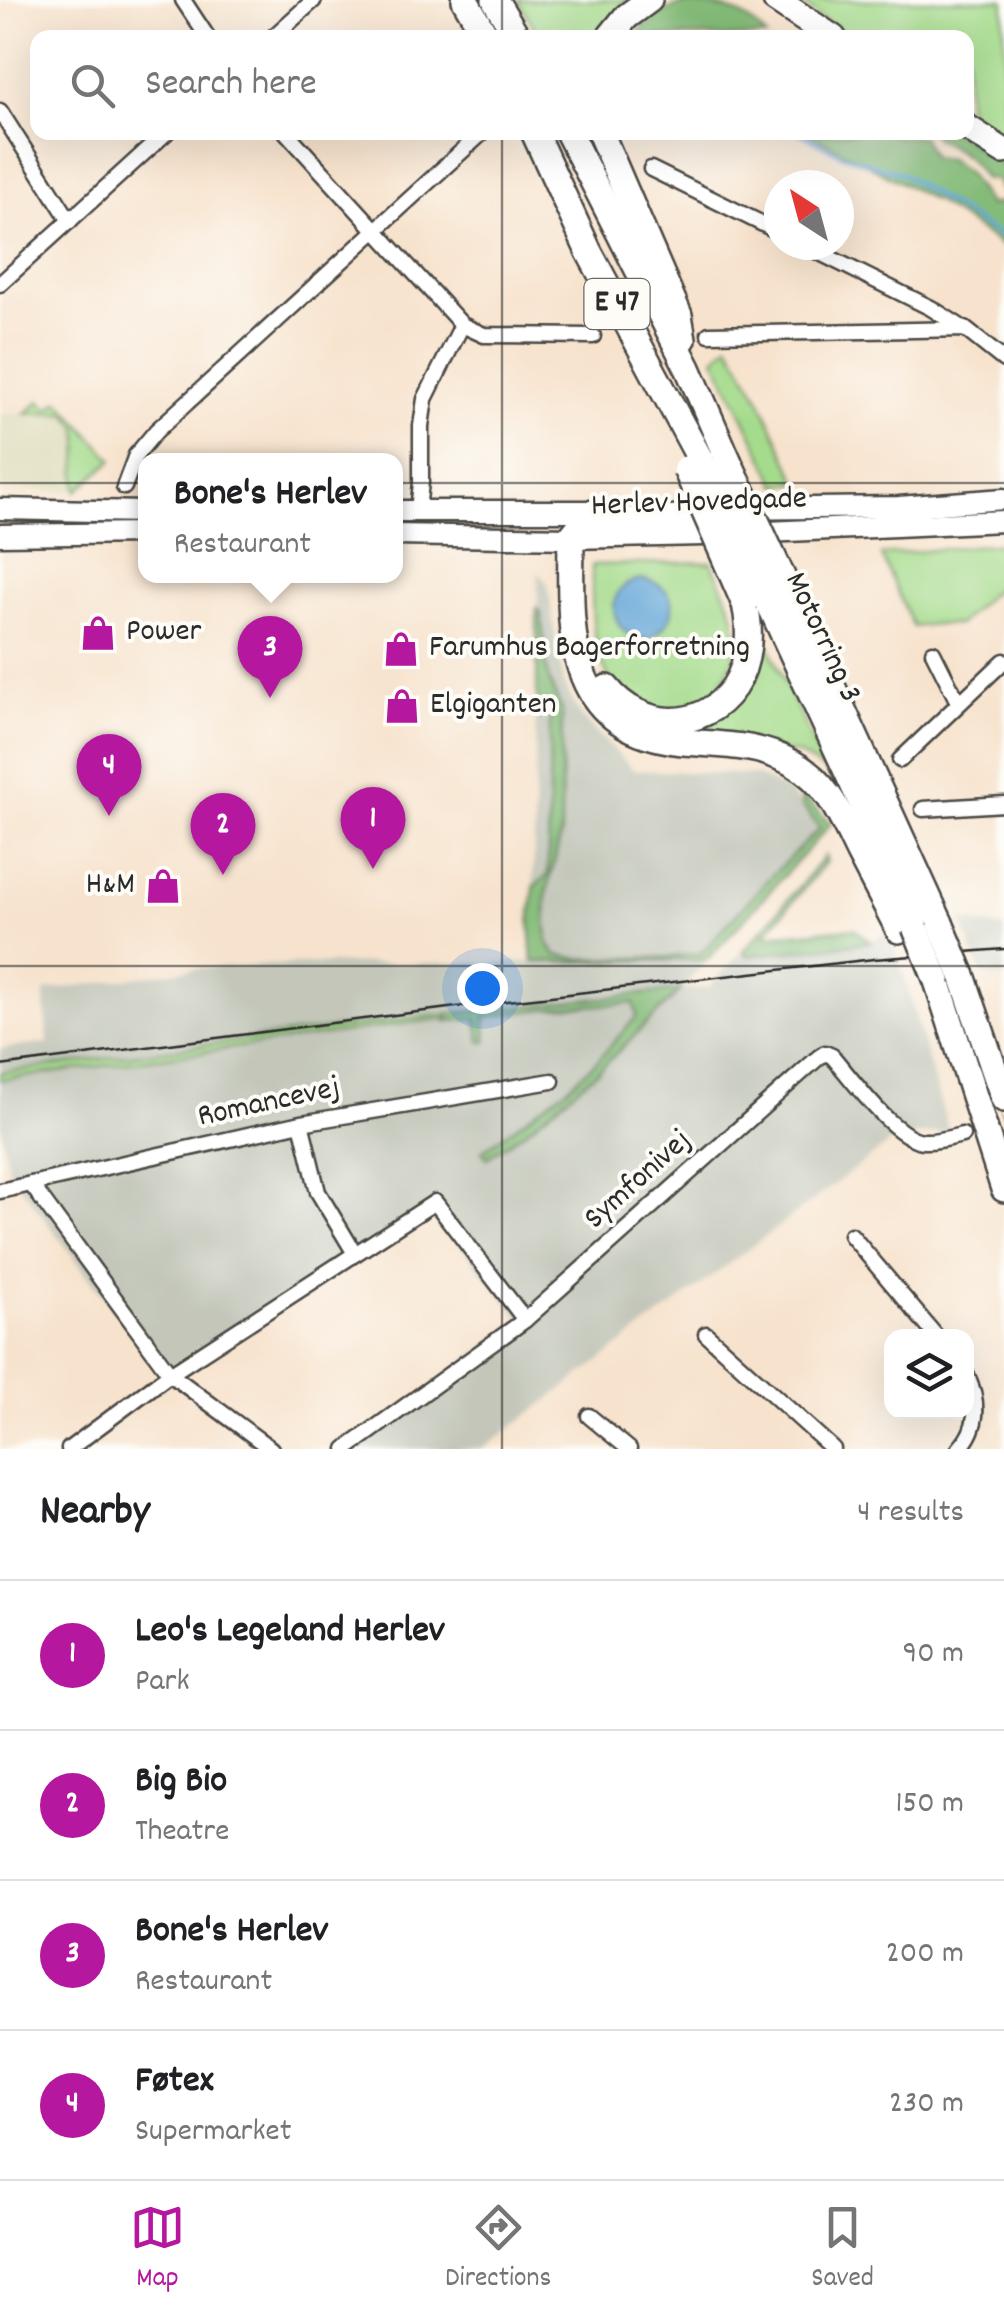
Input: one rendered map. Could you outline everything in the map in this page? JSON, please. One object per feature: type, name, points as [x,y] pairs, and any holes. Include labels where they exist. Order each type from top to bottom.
[{"type":"highway","points":[[465,0],[482,30]]},
{"type":"highway","points":[[495,0],[513,30]]},
{"type":"highway","points":[[616,30],[649,0]]},
{"type":"highway","points":[[776,0],[821,30]]},
{"type":"highway","points":[[974,132],[1003,152]]},
{"type":"highway","name":"E 47","points":[[538,140],[617,319],[707,467]]},
{"type":"highway","name":"Motorring 3","points":[[572,140],[688,368],[707,467],[940,981],[1004,1100]]},
{"type":"highway","points":[[603,140],[678,315],[688,368]]},
{"type":"highway","points":[[579,528],[588,635],[596,665],[609,690],[642,716],[684,720],[704,713],[736,685],[744,665],[750,624],[769,602],[707,467]]},
{"type":"highway","points":[[579,528],[721,518],[736,509]]},
{"type":"highway","points":[[579,528],[572,630],[579,664],[596,700],[624,726],[660,740],[760,748],[796,765],[831,798],[918,927],[940,981],[947,1055],[991,1148],[1004,1190]]},
{"type":"main road","name":"Herlev Hovedgade","points":[[736,509],[900,507],[1004,498]]},
{"type":"main road","points":[[0,509],[138,512]]},
{"type":"main road","name":"Herlev Hovedgade","points":[[403,511],[579,528]]},
{"type":"main road","points":[[0,521],[81,521],[98,512]]},
{"type":"main road","name":"Herlev Hovedgade","points":[[403,535],[579,528],[896,528],[1004,521]]},
{"type":"main road","points":[[0,534],[138,533]]},
{"type":"street","points":[[183,0],[203,30]]},
{"type":"street","points":[[281,30],[314,0]]},
{"type":"street","points":[[0,111],[70,220]]},
{"type":"street","points":[[0,284],[158,140]]},
{"type":"street","points":[[293,140],[462,325],[484,335],[593,336]]},
{"type":"street","points":[[124,486],[136,455],[156,432],[474,140]]},
{"type":"street","points":[[651,169],[764,225]]},
{"type":"street","points":[[834,260],[931,308],[1004,360]]},
{"type":"street","points":[[418,511],[421,426],[426,399],[462,325]]},
{"type":"street","points":[[709,334],[965,329]]},
{"type":"street","points":[[933,652],[958,702]]},
{"type":"street","points":[[900,760],[1004,661]]},
{"type":"street","points":[[924,809],[1004,804]]},
{"type":"street","name":"Symfonivej","points":[[346,1449],[526,1320],[825,1053],[906,1136],[937,1141],[962,1135]]},
{"type":"street","name":"Romancevej","points":[[0,1192],[301,1123],[552,1081]]},
{"type":"street","points":[[301,1123],[318,1192],[354,1252]]},
{"type":"street","points":[[31,1184],[170,1374],[271,1449]]},
{"type":"street","points":[[69,1449],[170,1374],[435,1202],[526,1320]]},
{"type":"street","points":[[850,1235],[930,1329]]},
{"type":"street","points":[[706,1334],[834,1449]]},
{"type":"street","points":[[590,1416],[628,1449]]},
{"type":"street","points":[[959,1449],[974,1428],[974,1419]]},
{"type":"shaded area","points":[[66,413],[77,427],[77,491],[0,489],[0,414]]},
{"type":"shaded area","points":[[538,572],[548,584],[565,687],[581,716],[633,770],[756,775],[788,791],[820,825],[700,956],[591,961],[707,960],[682,989],[709,987],[738,955],[871,942],[886,932],[902,969],[949,1132],[897,1137],[483,1449],[347,1449],[521,1320],[428,1205],[161,1373],[8,1170],[0,1118],[0,1080],[510,1007],[0,1073],[0,1049],[48,1043],[44,991],[198,968],[532,962]]},
{"type":"shaded area","points":[[961,920],[1004,929],[1004,978],[982,975]]},
{"type":"green space","points":[[518,0],[629,0],[604,30],[536,30]]},
{"type":"green space","points":[[796,0],[1004,0],[1004,143],[974,123],[974,30],[838,30]]},
{"type":"green space","points":[[684,4],[708,6],[740,14],[760,30],[640,30],[651,15]]},
{"type":"green space","points":[[822,140],[924,140],[932,157],[949,159],[968,174],[989,205],[999,203],[1004,210],[1004,247],[935,201]]},
{"type":"green space","points":[[938,140],[968,140],[1004,166],[1004,194],[995,179],[984,179],[957,150]]},
{"type":"green space","points":[[729,344],[760,399],[798,483],[777,485],[715,358]]},
{"type":"green space","points":[[40,401],[49,409],[59,401],[113,460],[77,491],[77,427],[66,413],[25,414]]},
{"type":"green space","points":[[1004,543],[1004,581],[958,625],[913,627],[881,555]]},
{"type":"green space","points":[[711,562],[729,601],[736,632],[733,659],[718,688],[694,707],[679,711],[662,711],[627,698],[609,678],[597,646],[592,565]]},
{"type":"green space","points":[[537,609],[541,613],[548,677],[562,711],[561,834],[547,891],[546,913],[548,943],[556,955],[581,959],[701,953],[820,828],[802,806],[801,795],[831,824],[707,960],[533,962],[530,923],[534,887],[548,875],[550,714],[537,708]]},
{"type":"green space","points":[[758,623],[826,771],[798,754],[687,738],[693,728],[728,707]]},
{"type":"green space","points":[[825,856],[827,861],[765,935],[854,928],[871,942],[748,956],[743,952]]},
{"type":"green space","points":[[681,990],[597,1072],[487,1158],[482,1151],[597,1061],[637,1016],[634,1003],[485,1017],[487,1041],[481,1042],[477,1019],[446,1021],[449,1014]]},
{"type":"green space","points":[[449,1014],[448,1018],[0,1080],[0,1073]]},
{"type":"water","points":[[640,579],[665,590],[672,601],[671,616],[665,626],[644,639],[623,630],[614,608],[616,596]]},
{"type":"waterway","points":[[814,140],[843,155],[900,173],[1004,239]]},
{"type":"tunnel","points":[[962,1135],[1004,1122]]},
{"type":"tram line","points":[[0,1066],[464,1006],[874,959],[1004,949]]},
{"type":"place","name":"Power","points":[[98,633]]},
{"type":"place","name":"Farumhus Bagerforretning","points":[[401,649]]},
{"type":"place","name":"Bone's Herlev","points":[[270,698]]},
{"type":"place","name":"Elgiganten","points":[[402,706]]},
{"type":"place","name":"Føtex","points":[[109,816]]},
{"type":"place","name":"Leo's Legeland Herlev","points":[[373,869]]},
{"type":"place","name":"Big Bio","points":[[223,875]]},
{"type":"place","name":"H&M","points":[[163,886]]}]
